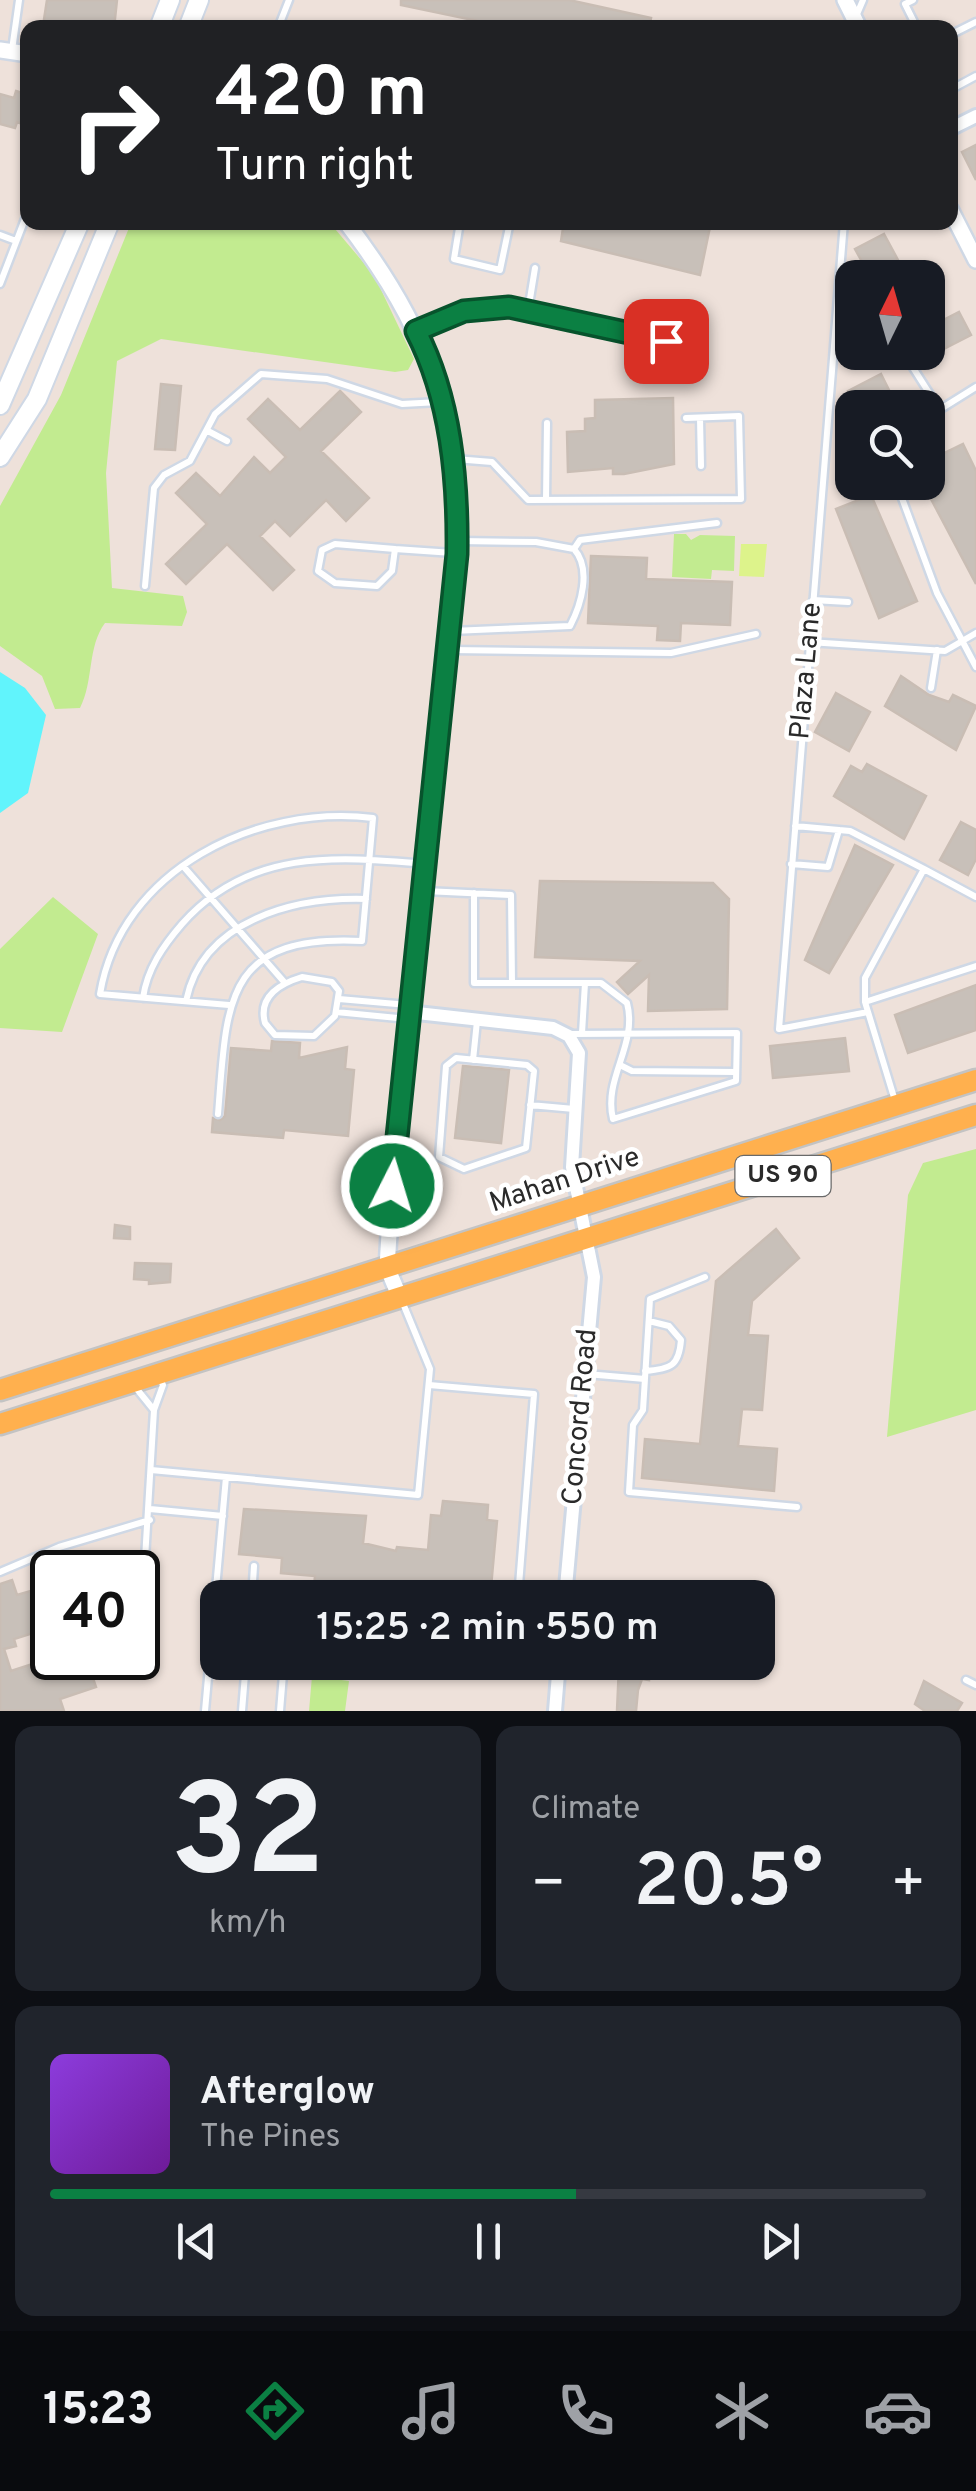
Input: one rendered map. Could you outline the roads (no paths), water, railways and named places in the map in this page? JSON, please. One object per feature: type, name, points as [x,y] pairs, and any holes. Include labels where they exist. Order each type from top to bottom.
[{"type":"main road","points":[[0,406],[77,230]]},
{"type":"main road","points":[[0,457],[37,398],[107,230]]},
{"type":"main road","name":"Mahan Drive","points":[[0,1390],[976,1080]]},
{"type":"main road","name":"US 90","points":[[0,1424],[976,1115]]},
{"type":"main road","points":[[834,1124],[844,1156]]},
{"type":"main road","points":[[143,1345],[158,1373]]},
{"type":"street","points":[[958,225],[976,260]]},
{"type":"street","points":[[353,230],[416,331],[441,402],[453,459],[457,547],[408,1012],[387,1267],[400,1298]]},
{"type":"street","points":[[408,1012],[565,1034]]},
{"type":"street","name":"Concord Road","points":[[565,1034],[578,1053],[572,1168],[594,1276],[567,1580]]},
{"type":"street","points":[[555,1711],[558,1680]]},
{"type":"lane","points":[[13,52],[19,0]]},
{"type":"lane","points":[[913,0],[906,4],[913,20]]},
{"type":"lane","points":[[0,284],[20,230]]},
{"type":"lane","points":[[459,230],[454,259],[500,270],[508,230]]},
{"type":"lane","name":"Plaza Lane","points":[[841,260],[843,230]]},
{"type":"lane","points":[[0,235],[16,241]]},
{"type":"lane","points":[[528,311],[536,268]]},
{"type":"lane","points":[[416,331],[485,306],[528,311],[666,341],[668,323]]},
{"type":"lane","name":"Plaza Lane","points":[[835,329],[778,1029],[868,1012]]},
{"type":"lane","points":[[145,586],[154,488],[164,475],[190,461],[220,408],[261,374],[327,378],[402,404],[441,402]]},
{"type":"lane","points":[[945,407],[975,391]]},
{"type":"lane","points":[[453,459],[492,462],[528,500],[740,499],[739,416],[686,418]]},
{"type":"lane","points":[[700,418],[701,466]]},
{"type":"lane","points":[[546,500],[547,422]]},
{"type":"lane","points":[[208,431],[227,441]]},
{"type":"lane","points":[[903,500],[976,668]]},
{"type":"lane","points":[[574,548],[580,540],[717,523]]},
{"type":"lane","points":[[395,549],[392,571],[377,586],[334,582],[318,571],[319,555],[327,546],[395,549],[536,542],[574,548]]},
{"type":"lane","points":[[451,631],[570,626],[582,594],[582,562],[574,548]]},
{"type":"lane","points":[[812,600],[848,602]]},
{"type":"lane","points":[[809,642],[937,650],[962,642],[976,632]]},
{"type":"lane","points":[[449,650],[558,648],[671,653],[756,634]]},
{"type":"lane","points":[[932,688],[937,650]]},
{"type":"lane","points":[[218,1114],[229,1004],[242,981],[265,961],[304,944],[362,941],[373,818],[320,814],[254,828],[183,866],[147,899],[116,942],[100,994],[229,1004]]},
{"type":"lane","points":[[795,826],[850,831],[976,897]]},
{"type":"lane","points":[[791,864],[828,867],[839,830]]},
{"type":"lane","points":[[143,998],[161,950],[210,897],[273,865],[310,858],[426,864]]},
{"type":"lane","points":[[183,866],[284,983]]},
{"type":"lane","points":[[896,1105],[865,1002],[865,978],[924,869]]},
{"type":"lane","points":[[422,891],[511,894],[512,983]]},
{"type":"lane","points":[[474,893],[474,983],[602,983],[627,1003],[629,1033],[614,1078],[613,1119],[736,1081],[736,1033],[629,1033],[565,1034]]},
{"type":"lane","points":[[186,1001],[204,963],[238,930],[283,906],[333,898],[366,899]]},
{"type":"lane","points":[[865,1002],[976,966]]},
{"type":"lane","points":[[323,978],[339,990],[339,999],[336,1012],[314,1036],[275,1034],[264,1024],[264,1005],[284,983],[323,978]]},
{"type":"lane","points":[[582,1034],[585,983]]},
{"type":"lane","points":[[339,999],[408,1012]]},
{"type":"lane","points":[[336,1012],[408,1012]]},
{"type":"lane","points":[[473,1060],[477,1020]]},
{"type":"lane","points":[[456,1058],[526,1065],[534,1071],[530,1105],[526,1148],[464,1169],[438,1157],[446,1066],[456,1058]]},
{"type":"lane","points":[[620,1066],[632,1072],[736,1072]]},
{"type":"lane","points":[[530,1105],[574,1109]]},
{"type":"lane","points":[[705,1277],[650,1299],[643,1410],[633,1426],[629,1492],[797,1507]]},
{"type":"lane","points":[[151,1470],[418,1495],[430,1370],[400,1298]]},
{"type":"lane","points":[[585,1374],[645,1375],[673,1367],[679,1360],[681,1340],[669,1326],[649,1322]]},
{"type":"lane","points":[[147,1550],[154,1410],[163,1385],[158,1373]]},
{"type":"lane","points":[[131,1383],[154,1410]]},
{"type":"lane","points":[[429,1384],[534,1394],[519,1580]]},
{"type":"lane","points":[[218,1580],[226,1478]]},
{"type":"lane","points":[[150,1508],[222,1516]]},
{"type":"lane","points":[[58,1550],[150,1520]]},
{"type":"lane","points":[[0,1572],[30,1560]]},
{"type":"lane","points":[[253,1580],[254,1566]]},
{"type":"lane","points":[[205,1711],[209,1680]]},
{"type":"lane","points":[[242,1711],[245,1680]]},
{"type":"lane","points":[[280,1711],[283,1680]]},
{"type":"lane","points":[[966,1680],[976,1685]]},
{"type":"water","points":[[0,672],[25,688],[46,715],[28,793],[0,813]]}]
